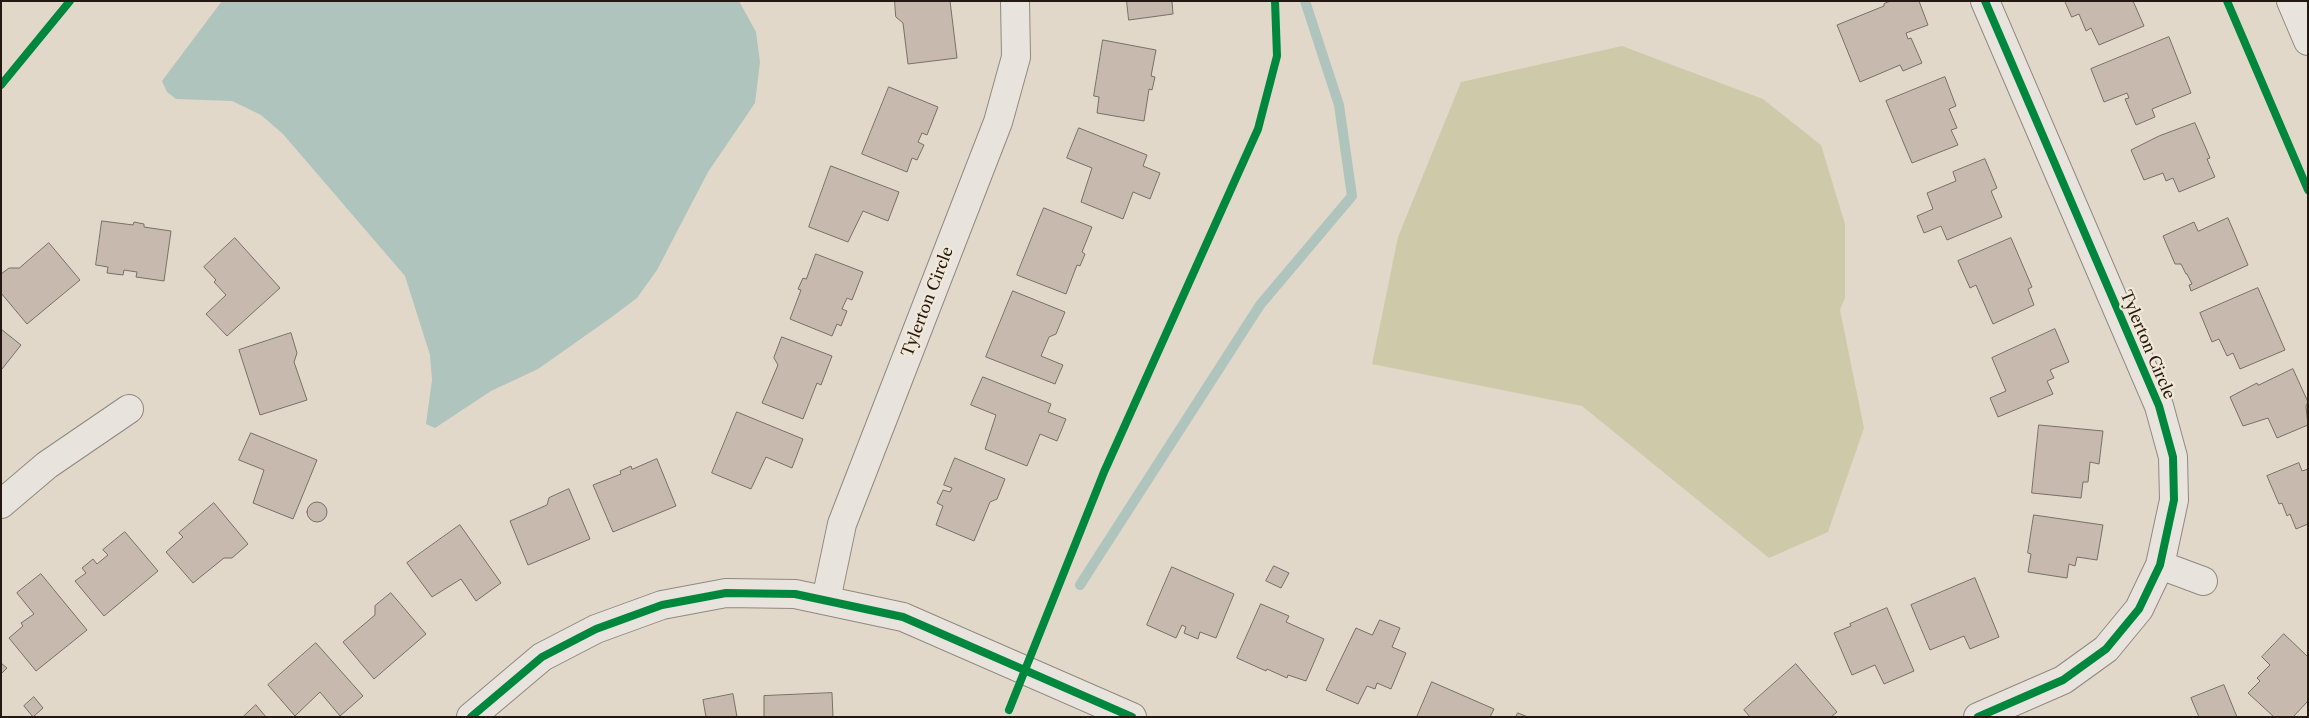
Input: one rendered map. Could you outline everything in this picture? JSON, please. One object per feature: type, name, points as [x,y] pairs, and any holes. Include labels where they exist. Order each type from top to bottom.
[{"type":"street","name":"Tylerton Circle","points":[[826,600],[842,524],[998,122],[1016,57],[1015,1]]},
{"type":"street","name":"Tylerton Circle","points":[[1978,717],[2063,680],[2106,649],[2140,609],[2160,565],[2174,500],[2172,457],[2158,406],[1986,1]]},
{"type":"street","points":[[2291,1],[2308,41]]},
{"type":"street","points":[[1,504],[47,465],[130,409]]},
{"type":"street","points":[[2160,565],[2203,581]]},
{"type":"street","points":[[471,717],[542,657],[596,629],[662,605],[726,593],[796,594],[903,617],[1132,717]]},
{"type":"shaded area","points":[[1622,46],[1763,99],[1821,145],[1845,224],[1845,298],[1840,310],[1864,428],[1828,532],[1769,558],[1582,406],[1372,364],[1398,237],[1461,82]]},
{"type":"water","points":[[222,1],[739,1],[756,32],[760,62],[755,103],[708,172],[657,270],[637,298],[538,369],[491,391],[435,428],[426,424],[432,380],[430,355],[405,276],[283,134],[261,115],[232,101],[176,99],[167,92],[162,81]]},
{"type":"building","points":[[895,1],[950,1],[957,58],[908,64],[903,23],[896,17]]},
{"type":"building","points":[[1127,1],[1172,1],[1173,14],[1129,20]]},
{"type":"building","points":[[1891,1],[1919,1],[1928,25],[1906,33],[1908,39],[1911,38],[1922,63],[1903,71],[1900,65],[1860,82],[1837,25],[1884,6],[1884,4]]},
{"type":"building","points":[[2065,1],[2133,1],[2144,26],[2099,45],[2091,28],[2086,31],[2079,14],[2072,17]]},
{"type":"building","points":[[2169,37],[2191,93],[2152,109],[2155,117],[2136,125],[2125,99],[2129,98],[2127,93],[2104,102],[2091,69]]},
{"type":"building","points":[[1103,40],[1156,50],[1151,76],[1155,77],[1152,90],[1149,89],[1144,121],[1097,113],[1099,97],[1094,96]]},
{"type":"building","points":[[1945,77],[1956,106],[1949,109],[1957,128],[1951,130],[1958,145],[1912,163],[1886,101]]},
{"type":"building","points":[[889,87],[938,107],[927,135],[922,133],[918,142],[924,145],[917,160],[912,158],[907,172],[862,154]]},
{"type":"building","points":[[2195,123],[2210,158],[2207,159],[2215,177],[2179,192],[2173,178],[2166,181],[2163,173],[2144,180],[2131,150],[2159,136]]},
{"type":"building","points":[[1079,128],[1147,155],[1143,166],[1160,173],[1150,199],[1133,192],[1123,219],[1081,202],[1092,168],[1067,158]]},
{"type":"building","points":[[1985,159],[1997,188],[1991,191],[2002,217],[1947,240],[1941,226],[1924,233],[1917,216],[1933,209],[1927,193],[1956,181],[1953,172]]},
{"type":"building","points":[[831,166],[899,192],[888,221],[863,211],[848,242],[809,227]]},
{"type":"building","points":[[1044,208],[1092,227],[1082,252],[1085,254],[1080,266],[1077,265],[1066,294],[1017,275]]},
{"type":"building","points":[[2228,218],[2248,265],[2191,291],[2189,285],[2192,284],[2187,274],[2181,264],[2175,264],[2163,236],[2194,222],[2198,231]]},
{"type":"building","points":[[102,221],[133,225],[134,222],[144,224],[144,227],[171,231],[164,281],[136,277],[137,272],[124,270],[123,275],[107,273],[108,267],[96,265]]},
{"type":"building","points":[[235,238],[280,288],[227,336],[206,314],[226,295],[204,267]]},
{"type":"building","points":[[2011,238],[2032,287],[2028,289],[2034,305],[1993,324],[1976,285],[1970,288],[1958,261]]},
{"type":"building","points":[[49,243],[80,280],[27,324],[1,293],[1,274],[9,268],[19,268]]},
{"type":"building","points":[[816,254],[863,272],[852,300],[847,298],[842,309],[847,311],[841,326],[837,324],[832,336],[790,319],[801,290],[798,289],[803,278],[806,279]]},
{"type":"building","points":[[2258,288],[2285,350],[2240,369],[2233,353],[2227,356],[2219,339],[2212,342],[2200,313]]},
{"type":"building","points":[[1013,291],[1065,312],[1056,334],[1049,337],[1041,356],[1063,365],[1055,384],[986,357]]},
{"type":"building","points":[[1,329],[21,345],[2,369],[1,368]]},
{"type":"building","points":[[2055,329],[2069,362],[2050,370],[2054,378],[2047,381],[2053,394],[1998,417],[1990,398],[2006,391],[1992,358]]},
{"type":"building","points":[[291,333],[297,353],[294,362],[307,400],[260,415],[239,350]]},
{"type":"building","points":[[782,337],[832,356],[821,385],[817,383],[803,419],[762,403],[778,365],[774,358]]},
{"type":"building","points":[[2293,369],[2308,402],[2306,406],[2308,425],[2277,438],[2268,418],[2243,426],[2230,397],[2257,383],[2258,385]]},
{"type":"building","points":[[983,377],[1051,404],[1048,412],[1066,419],[1057,441],[1040,434],[1027,466],[985,449],[996,415],[971,405]]},
{"type":"building","points":[[737,412],[803,439],[792,468],[766,457],[751,489],[712,473]]},
{"type":"building","points":[[2039,425],[2103,431],[2099,464],[2090,462],[2088,482],[2083,482],[2081,498],[2032,493]]},
{"type":"building","points":[[251,433],[317,460],[293,519],[253,503],[264,470],[239,460]]},
{"type":"building","points":[[955,458],[1005,479],[997,499],[990,502],[974,541],[936,525],[943,506],[937,503],[943,490],[950,492],[952,488],[944,485]]},
{"type":"building","points":[[657,459],[676,506],[613,532],[593,485],[621,474],[620,471],[631,466],[632,469]]},
{"type":"building","points":[[2299,463],[2302,471],[2308,469],[2308,524],[2296,529],[2290,514],[2287,516],[2282,503],[2279,504],[2267,476]]},
{"type":"building","points":[[569,489],[590,539],[528,565],[510,521],[547,505],[549,498]]},
{"type":"building","points":[[317,502],[324,505],[327,512],[324,519],[317,522],[310,519],[307,512],[310,505]]},
{"type":"building","points":[[214,503],[248,544],[232,558],[224,558],[193,583],[166,552],[183,537],[179,533]]},
{"type":"building","points":[[2034,515],[2103,525],[2097,560],[2077,557],[2075,566],[2069,564],[2067,578],[2028,572],[2031,554],[2028,553]]},
{"type":"building","points":[[460,525],[501,583],[476,601],[461,579],[432,597],[407,563]]},
{"type":"building","points":[[125,532],[158,571],[104,616],[75,581],[86,573],[82,568],[93,559],[97,564],[108,555],[103,550]]},
{"type":"building","points":[[1274,566],[1289,573],[1281,588],[1266,581]]},
{"type":"building","points":[[1172,567],[1234,594],[1216,638],[1200,632],[1198,639],[1184,633],[1186,627],[1182,625],[1176,638],[1147,625]]},
{"type":"building","points":[[41,574],[87,630],[36,671],[9,638],[23,626],[21,623],[34,614],[17,593]]},
{"type":"building","points":[[1975,578],[1999,637],[1970,649],[1964,636],[1930,650],[1911,605]]},
{"type":"building","points":[[391,593],[426,634],[374,679],[343,642],[375,615],[375,606]]},
{"type":"building","points":[[1261,604],[1289,616],[1286,622],[1324,639],[1306,681],[1288,675],[1287,678],[1267,669],[1266,671],[1237,658]]},
{"type":"building","points":[[1887,608],[1914,671],[1884,684],[1875,665],[1852,675],[1834,633]]},
{"type":"building","points":[[1380,620],[1400,628],[1392,647],[1406,653],[1391,689],[1377,683],[1375,689],[1367,686],[1358,704],[1326,690],[1356,628],[1372,635]]},
{"type":"building","points":[[2284,634],[2308,657],[2308,701],[2293,717],[2274,717],[2248,693],[2260,681],[2257,678],[2270,665],[2262,657]]},
{"type":"building","points":[[316,643],[363,696],[340,716],[320,692],[295,716],[268,685]]},
{"type":"building","points":[[1,663],[7,668],[1,674]]},
{"type":"building","points":[[1796,664],[1837,712],[1831,717],[1750,717],[1744,710]]},
{"type":"building","points":[[1432,682],[1494,709],[1490,717],[1417,717]]},
{"type":"building","points":[[2224,685],[2237,717],[2199,717],[2191,698]]},
{"type":"building","points":[[832,693],[833,717],[764,717],[764,696]]},
{"type":"building","points":[[733,694],[737,717],[706,717],[703,700]]},
{"type":"building","points":[[34,697],[43,708],[33,717],[24,706]]},
{"type":"building","points":[[256,705],[266,717],[243,717]]},
{"type":"building","points":[[1518,713],[1528,717],[1516,717]]},
{"type":"waterway","points":[[1080,585],[1260,305],[1352,196],[1339,105],[1305,1]]},
{"type":"cycle path","points":[[1,85],[70,1]]},
{"type":"cycle path","points":[[1009,710],[1104,472],[1258,129],[1277,56],[1275,1]]},
{"type":"cycle path","points":[[1978,717],[2063,680],[2106,649],[2139,609],[2160,565],[2174,500],[2173,457],[2159,406],[1985,1]]},
{"type":"cycle path","points":[[2227,1],[2308,190]]},
{"type":"cycle path","points":[[471,717],[542,657],[596,629],[662,605],[726,593],[795,594],[903,617],[1132,717]]}]
